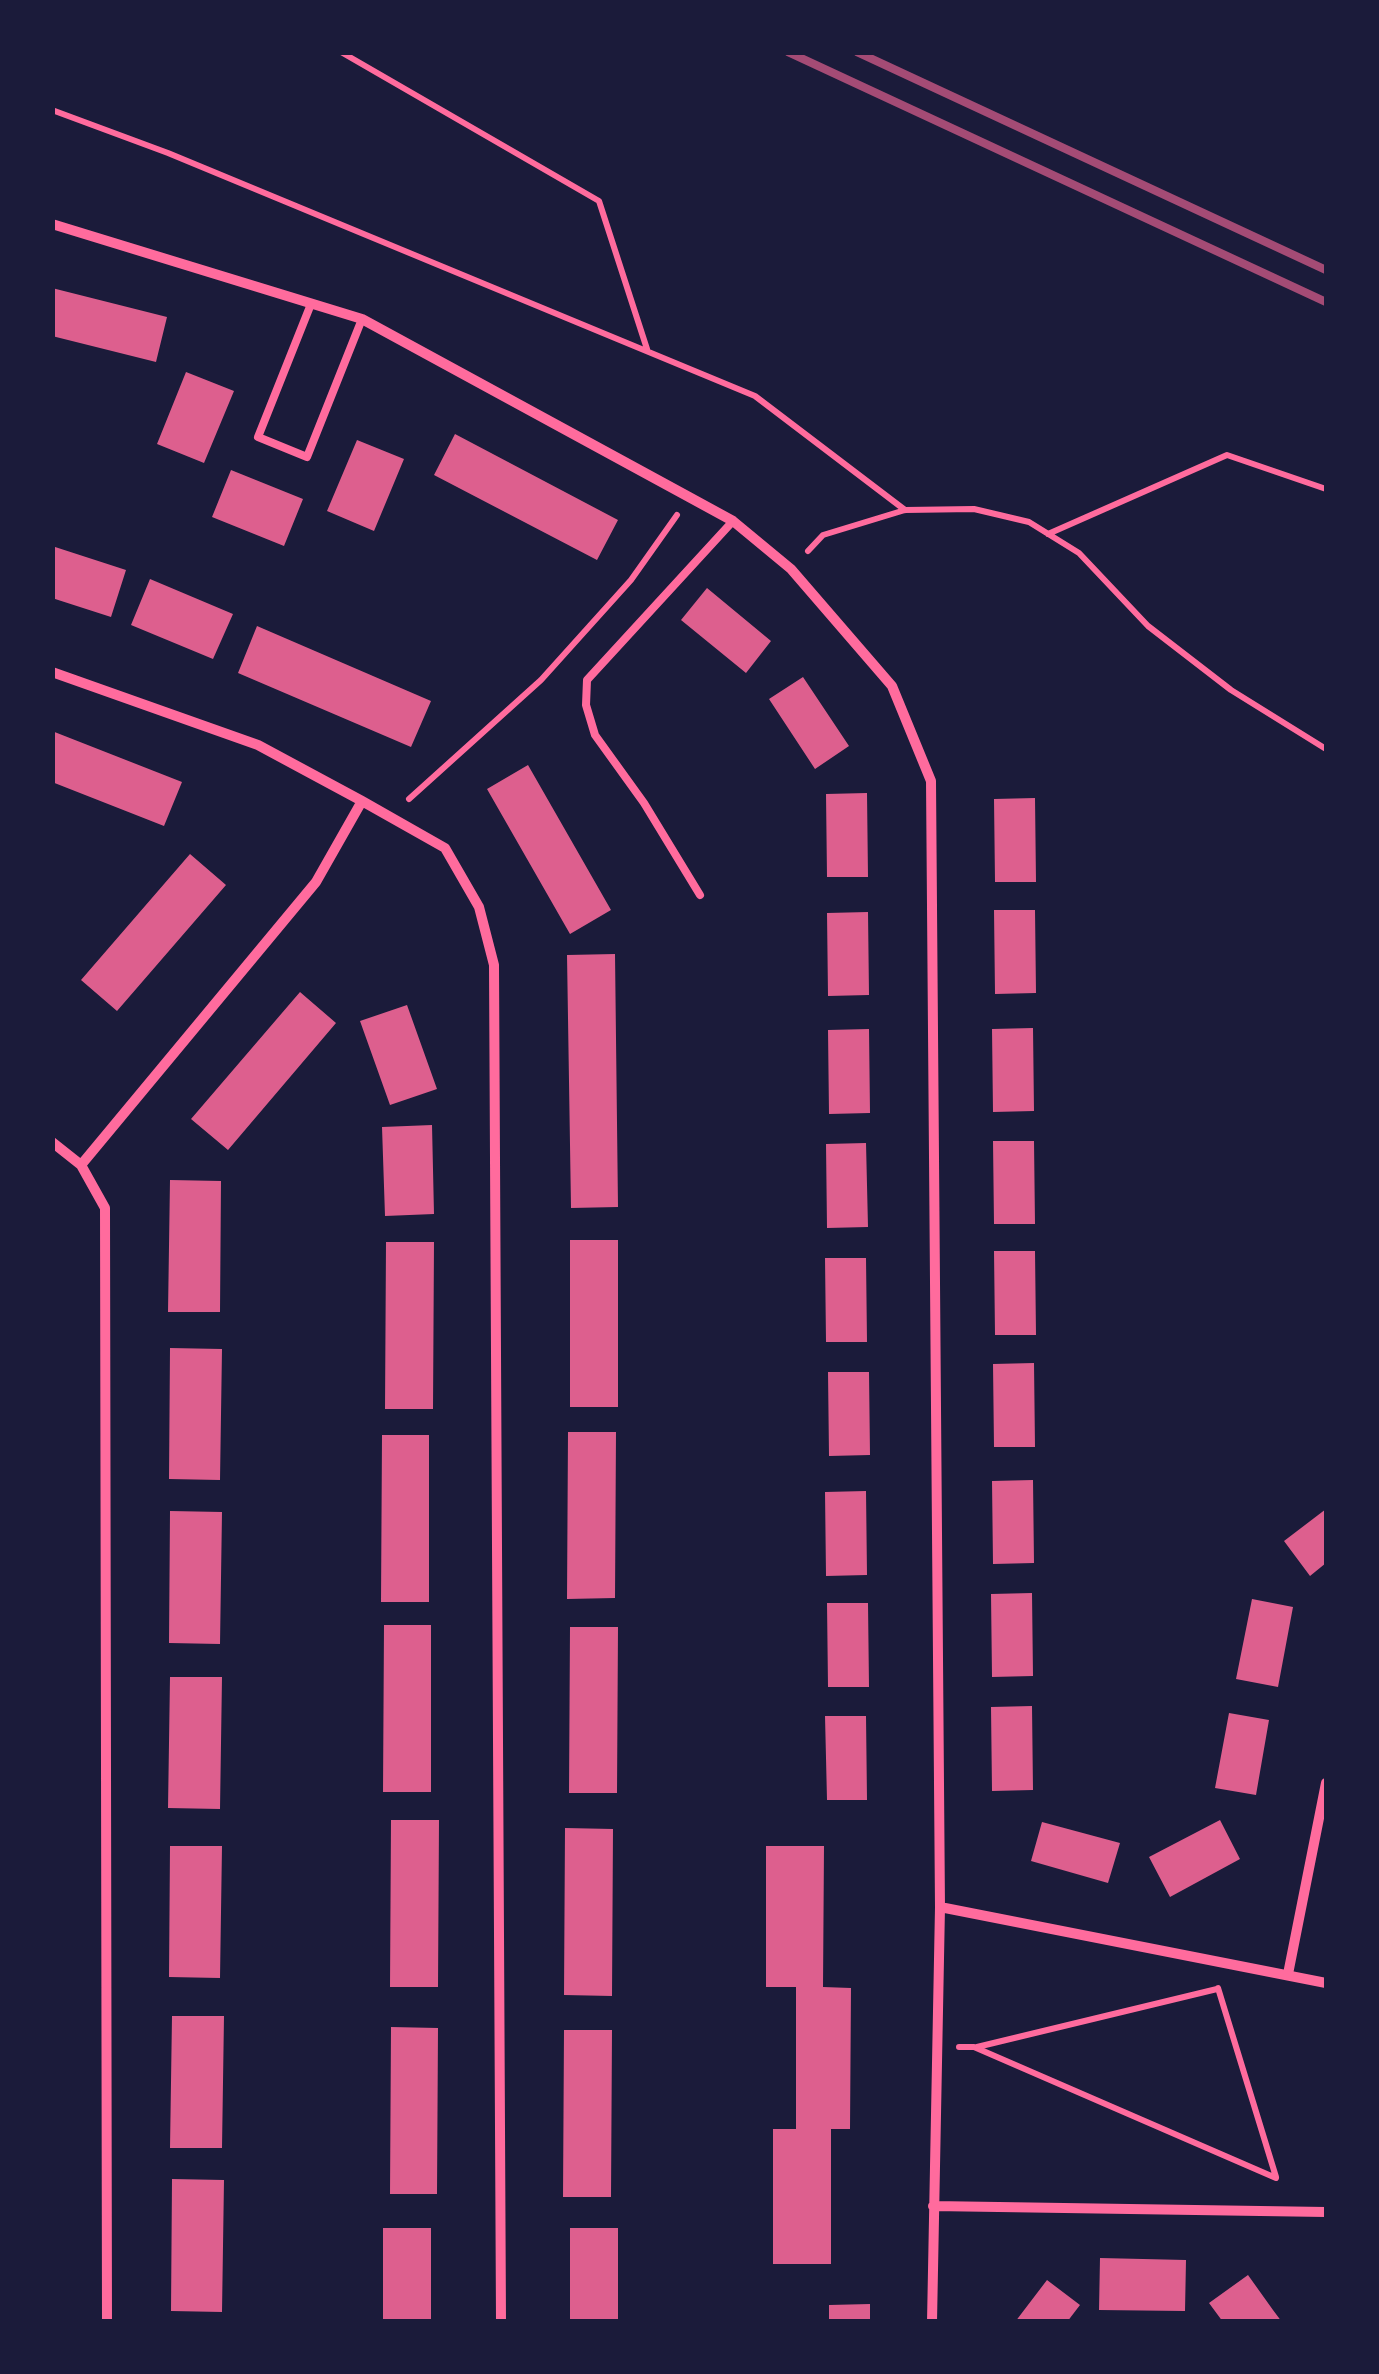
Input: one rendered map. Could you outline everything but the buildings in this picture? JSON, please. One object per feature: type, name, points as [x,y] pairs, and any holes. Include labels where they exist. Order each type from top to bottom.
[{"type":"street","points":[[52,224],[362,319],[689,497],[733,522],[791,570],[892,686],[930,781],[940,1907],[932,2322]]},
{"type":"street","points":[[52,672],[258,745],[362,802],[445,848],[479,907],[494,965],[501,2322]]},
{"type":"street","points":[[81,1165],[316,882],[362,802]]},
{"type":"street","points":[[52,1142],[81,1165],[105,1208],[107,2322]]},
{"type":"street","points":[[1288,1974],[1326,1782]]},
{"type":"street","points":[[940,1907],[1326,1983]]},
{"type":"street","points":[[932,2206],[1326,2212]]},
{"type":"lane","points":[[312,304],[258,437],[307,457],[362,319]]},
{"type":"lane","points":[[700,895],[644,803],[595,736],[586,705],[586,680],[733,522]]},
{"type":"path","points":[[341,52],[599,201],[647,351]]},
{"type":"path","points":[[52,110],[168,152],[755,396],[906,510]]},
{"type":"path","points":[[1048,534],[1227,455],[1326,489]]},
{"type":"path","points":[[389,817],[541,680],[631,580],[689,497]]},
{"type":"path","points":[[791,570],[823,535],[906,510],[974,509],[1029,522],[1078,553],[1148,626],[1231,690],[1326,749]]},
{"type":"path","points":[[1210,1960],[1286,2212]]},
{"type":"path","points":[[936,2045],[974,2048],[1218,1989]]},
{"type":"path","points":[[974,2048],[1276,2178]]},
{"type":"railway","points":[[788,52],[1326,302]]},
{"type":"railway","points":[[857,52],[1326,270]]}]
